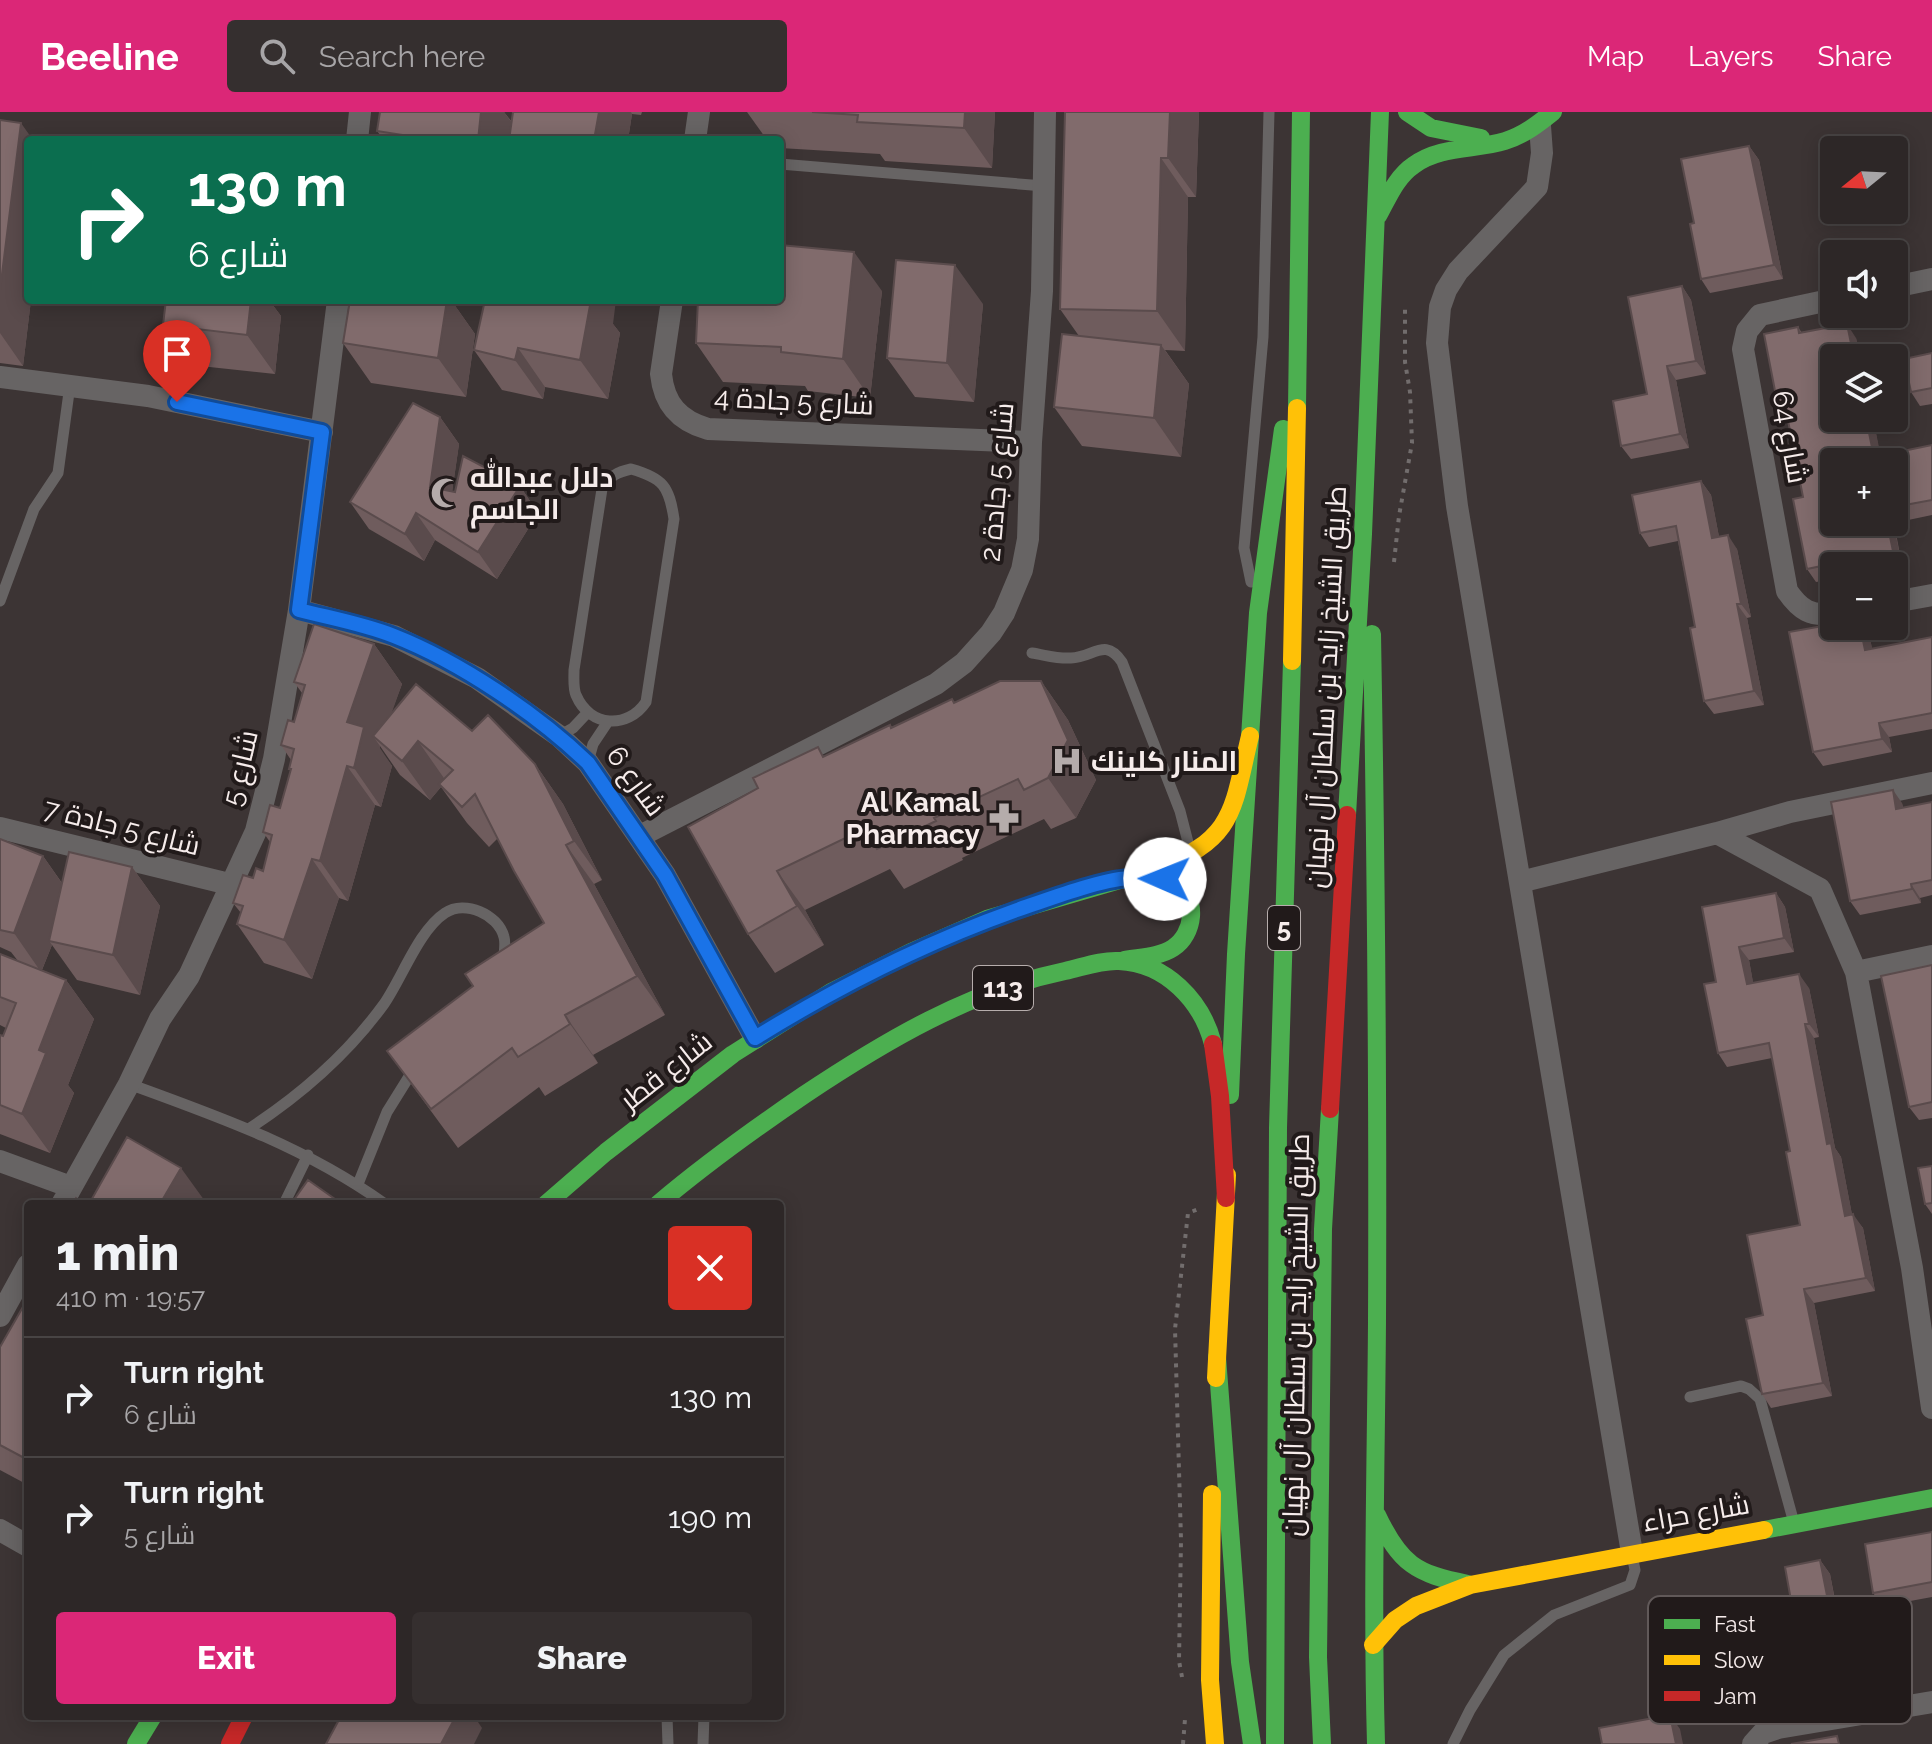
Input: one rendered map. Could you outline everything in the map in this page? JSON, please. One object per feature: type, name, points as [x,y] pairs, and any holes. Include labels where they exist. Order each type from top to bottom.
[{"type":"main road","name":"طريق الشيخ زايد بن سلطان آل نهيان","points":[[1275,1744],[1278,1128],[1295,559],[1301,112]]},
{"type":"main road","name":"طريق الشيخ زايد بن سلطان آل نهيان","points":[[1322,1744],[1318,1657],[1323,1229],[1363,534],[1380,112]]},
{"type":"main road","points":[[1407,112],[1431,128],[1502,142]]},
{"type":"main road","points":[[1377,219],[1390,188],[1417,160],[1450,149],[1502,142],[1546,119]]},
{"type":"main road","points":[[1215,1744],[1210,1680],[1210,1579],[1236,954],[1258,613],[1298,314]]},
{"type":"main road","points":[[1363,534],[1374,657],[1378,956],[1373,1645],[1376,1744]]},
{"type":"main road","name":"شارع قطر","points":[[551,1200],[644,1123],[755,1038],[885,963],[966,928],[1054,897],[1126,878],[1191,854],[1212,841],[1224,827],[1250,736]]},
{"type":"main road","points":[[1120,961],[1160,953],[1177,945],[1188,931],[1192,916],[1191,903],[1176,883],[1165,879],[1126,878]]},
{"type":"main road","name":"113","points":[[663,1200],[703,1165],[785,1108],[917,1026],[995,990],[1049,972],[1120,961],[1155,971],[1181,989],[1197,1003],[1209,1027],[1216,1059],[1226,1198]]},
{"type":"main road","points":[[1217,1357],[1240,1662],[1252,1744]]},
{"type":"main road","name":"شارع حراء","points":[[1373,1645],[1411,1606],[1470,1585],[1932,1498]]},
{"type":"main road","name":"شارع حراء","points":[[1376,1512],[1392,1547],[1406,1564],[1419,1573],[1470,1585]]},
{"type":"main road","points":[[136,1744],[151,1720]]},
{"type":"main road","points":[[230,1744],[242,1720]]},
{"type":"street","points":[[357,136],[360,112]]},
{"type":"street","points":[[696,136],[699,112]]},
{"type":"street","name":"شارع 5 جادة 2","points":[[640,836],[936,684],[976,651],[1004,613],[1022,570],[1029,528],[1031,442],[1042,291],[1045,112]]},
{"type":"street","points":[[1546,119],[1537,187],[1458,271],[1440,307],[1437,343],[1457,506],[1632,1553]]},
{"type":"street","points":[[1908,284],[1932,279]]},
{"type":"street","name":"شارع 64","points":[[1820,302],[1760,315],[1747,331],[1743,349],[1787,591],[1797,606],[1820,615]]},
{"type":"street","name":"شارع 5","points":[[66,1195],[129,1084],[160,1019],[189,976],[256,831],[274,759],[299,610],[338,304]]},
{"type":"street","name":"شارع 5 جادة 4","points":[[671,304],[662,385],[665,396],[678,415],[697,426],[1031,442]]},
{"type":"street","points":[[0,377],[148,396],[322,432]]},
{"type":"street","points":[[1908,599],[1932,595]]},
{"type":"street","name":"شارع 6","points":[[299,610],[394,636],[477,678],[559,736],[588,763],[665,875],[755,1038]]},
{"type":"street","points":[[1520,882],[1790,812],[1932,783]]},
{"type":"street","name":"شارع 5 جادة 7","points":[[0,828],[229,884]]},
{"type":"street","points":[[1717,833],[1820,889],[1856,972],[1922,1266],[1932,1408]]},
{"type":"street","points":[[1856,972],[1932,956]]},
{"type":"street","points":[[0,1161],[66,1195]]},
{"type":"street","points":[[0,1316],[24,1272]]},
{"type":"street","points":[[0,1530],[24,1544]]},
{"type":"street","points":[[1912,1705],[1932,1702]]},
{"type":"street","points":[[1753,1744],[1763,1733],[1802,1724]]},
{"type":"lane","points":[[1258,613],[1244,548],[1263,337],[1269,112]]},
{"type":"lane","points":[[784,164],[1044,186]]},
{"type":"lane","points":[[0,601],[34,509],[58,473],[70,385]]},
{"type":"lane","points":[[631,469],[653,476],[663,484],[671,500],[674,519],[646,702],[639,714],[623,721],[607,723],[588,712],[577,695],[574,670],[602,489],[608,479],[618,472],[631,469]]},
{"type":"lane","points":[[1032,653],[1074,658],[1105,648],[1115,652],[1122,662],[1177,803],[1191,854]]},
{"type":"lane","points":[[559,736],[573,728],[588,712]]},
{"type":"lane","points":[[588,763],[593,744],[607,723]]},
{"type":"lane","points":[[250,1128],[311,1085],[363,1032],[386,1002],[430,927],[447,911],[470,907],[491,917],[504,937],[503,961],[497,970]]},
{"type":"lane","points":[[358,1184],[387,1112],[422,1057]]},
{"type":"lane","points":[[129,1084],[250,1128],[308,1155],[380,1200]]},
{"type":"lane","points":[[286,1200],[308,1155]]},
{"type":"lane","points":[[1690,1397],[1741,1386],[1760,1399],[1794,1523]]},
{"type":"lane","points":[[1453,1744],[1504,1655],[1554,1615],[1630,1585],[1635,1570],[1632,1553]]},
{"type":"lane","points":[[667,1720],[668,1744]]},
{"type":"lane","points":[[703,1744],[704,1720]]},
{"type":"path","points":[[1188,1684],[1182,1678],[1179,1661],[1181,1540],[1175,1329],[1188,1213],[1226,1198]]},
{"type":"path","points":[[1183,1744],[1186,1714]]},
{"type":"building","points":[[380,112],[481,112],[478,136],[409,136],[377,131]]},
{"type":"building","points":[[513,112],[599,112],[595,136],[510,136]]},
{"type":"building","points":[[812,112],[965,112],[964,128],[857,122],[858,115]]},
{"type":"building","points":[[1065,112],[1170,112],[1168,158],[1161,158],[1157,311],[1060,309]]},
{"type":"building","points":[[0,120],[21,123],[0,290]]},
{"type":"building","points":[[1749,146],[1774,265],[1701,279],[1681,159]]},
{"type":"building","points":[[784,245],[854,252],[843,359],[781,352],[781,347],[696,343],[698,304],[784,304]]},
{"type":"building","points":[[896,260],[955,265],[947,363],[887,358]]},
{"type":"building","points":[[1682,286],[1696,361],[1667,366],[1680,434],[1621,446],[1613,401],[1647,394],[1628,297]]},
{"type":"building","points":[[166,304],[251,304],[247,335],[163,325]]},
{"type":"building","points":[[349,304],[446,304],[438,358],[343,343]]},
{"type":"building","points":[[484,304],[590,304],[580,360],[518,348],[515,360],[474,350]]},
{"type":"building","points":[[1798,327],[1799,333],[1848,328],[1851,344],[1820,344],[1820,432],[1869,432],[1872,448],[1820,448],[1820,536],[1890,536],[1893,551],[1820,552],[1820,566],[1807,569],[1793,499],[1803,497],[1783,395],[1776,396],[1764,334]]},
{"type":"building","points":[[1062,334],[1161,345],[1154,418],[1054,407]]},
{"type":"building","points":[[1932,353],[1932,388],[1911,392],[1908,358]]},
{"type":"building","points":[[413,403],[440,417],[430,487],[455,492],[463,456],[520,486],[478,552],[416,513],[405,534],[350,502]]},
{"type":"building","points":[[1932,445],[1932,500],[1908,504],[1908,450]]},
{"type":"building","points":[[1701,481],[1712,538],[1728,535],[1741,604],[1737,604],[1754,691],[1704,701],[1690,628],[1695,627],[1676,526],[1640,533],[1632,495]]},
{"type":"building","points":[[314,624],[374,644],[347,722],[364,727],[354,768],[347,766],[320,861],[312,859],[284,940],[237,924],[243,906],[233,903],[243,875],[253,878],[256,868],[263,871],[272,835],[263,832],[270,805],[280,808],[291,769],[294,749],[281,745],[288,720],[294,722],[305,685],[294,682]]},
{"type":"building","points":[[1820,626],[1820,640],[1863,640],[1865,650],[1932,637],[1932,713],[1879,723],[1882,739],[1813,752],[1789,632]]},
{"type":"building","points":[[1000,681],[1041,681],[1068,740],[1048,778],[1024,790],[1018,779],[934,818],[936,821],[877,849],[866,828],[777,871],[797,906],[748,934],[688,827],[758,788],[753,778],[818,747],[823,757],[890,725],[891,728],[952,699],[954,703]]},
{"type":"building","points":[[416,684],[472,731],[488,715],[535,764],[574,841],[566,845],[637,976],[565,1015],[570,1024],[518,1057],[512,1048],[431,1109],[387,1051],[473,986],[465,974],[544,923],[475,794],[462,807],[439,784],[453,770],[418,741],[402,761],[373,736]]},
{"type":"building","points":[[1893,790],[1896,809],[1932,802],[1932,880],[1911,884],[1912,889],[1850,901],[1831,802]]},
{"type":"building","points":[[0,839],[43,856],[14,933],[0,930]]},
{"type":"building","points":[[69,852],[132,867],[113,955],[49,941]]},
{"type":"building","points":[[1776,893],[1784,938],[1739,947],[1747,984],[1799,974],[1827,1144],[1831,1143],[1845,1216],[1853,1214],[1866,1278],[1804,1289],[1823,1383],[1762,1394],[1746,1319],[1763,1315],[1747,1235],[1800,1225],[1786,1152],[1790,1151],[1769,1043],[1718,1053],[1704,984],[1716,982],[1702,907]]},
{"type":"building","points":[[0,954],[66,980],[39,1050],[46,1053],[22,1114],[0,1105],[0,1035],[3,1036],[16,1003],[0,997]]},
{"type":"building","points":[[1932,965],[1932,1102],[1909,1107],[1881,976]]},
{"type":"building","points":[[127,1137],[181,1168],[162,1200],[91,1200]]},
{"type":"building","points":[[1932,1166],[1932,1203],[1925,1204],[1918,1168]]},
{"type":"building","points":[[308,1180],[336,1200],[294,1200]]},
{"type":"building","points":[[24,1305],[24,1458],[0,1445],[0,1347]]},
{"type":"building","points":[[1932,1532],[1932,1582],[1873,1593],[1865,1544]]},
{"type":"building","points":[[1820,1560],[1827,1596],[1790,1596],[1785,1567]]},
{"type":"building","points":[[1648,1719],[1648,1724],[1672,1724],[1676,1744],[1602,1744],[1599,1728]]},
{"type":"building","points":[[339,1720],[454,1720],[441,1744],[326,1744]]},
{"type":"building","points":[[1837,1736],[1839,1744],[1791,1744]]},
{"type":"traffic: fast","points":[[1297,408],[1301,112]]},
{"type":"traffic: fast","points":[[1347,815],[1363,534],[1380,112]]},
{"type":"traffic: fast","points":[[1407,112],[1431,128],[1481,138]]},
{"type":"traffic: fast","points":[[1378,216],[1402,176],[1424,159],[1446,151],[1512,139],[1553,112]]},
{"type":"traffic: fast","points":[[1230,1095],[1258,613],[1283,429]]},
{"type":"traffic: fast","points":[[1372,634],[1377,1064],[1376,1744]]},
{"type":"traffic: fast","points":[[1275,1744],[1278,1128],[1292,661]]},
{"type":"traffic: fast","points":[[551,1200],[606,1152],[733,1054],[831,992],[987,919],[1157,869]]},
{"type":"traffic: fast","points":[[1124,960],[1156,955],[1173,948],[1186,934],[1191,916],[1188,898],[1176,884],[1160,879],[1133,878]]},
{"type":"traffic: fast","points":[[663,1200],[748,1134],[865,1056],[929,1020],[995,991],[1030,980],[1092,964],[1136,963],[1180,987],[1200,1013],[1213,1044]]},
{"type":"traffic: fast","points":[[1322,1744],[1318,1657],[1323,1229],[1330,1109]]},
{"type":"traffic: fast","points":[[1217,1357],[1240,1662],[1252,1744]]},
{"type":"traffic: fast","points":[[1764,1530],[1932,1498]]},
{"type":"traffic: fast","points":[[1377,1515],[1394,1545],[1412,1564],[1435,1576],[1468,1584]]},
{"type":"traffic: fast","points":[[136,1744],[151,1720]]},
{"type":"traffic: slow","points":[[1292,661],[1297,408]]},
{"type":"traffic: slow","points":[[1157,869],[1202,846],[1226,819],[1239,784],[1250,736]]},
{"type":"traffic: slow","points":[[1216,1378],[1227,1175]]},
{"type":"traffic: slow","points":[[1212,1494],[1210,1680],[1215,1744]]},
{"type":"traffic: slow","points":[[1373,1645],[1395,1620],[1416,1606],[1470,1585],[1764,1530]]},
{"type":"traffic: jam","points":[[1330,1109],[1347,815]]},
{"type":"traffic: jam","points":[[1213,1044],[1220,1096],[1226,1198]]},
{"type":"traffic: jam","points":[[230,1744],[242,1720]]},
{"type":"place","name":"دلال عبدالله الجاسم","points":[[446,493]]},
{"type":"place","name":"المنار كلينك","points":[[1067,761]]},
{"type":"place","name":"Al Kamal Pharmacy","points":[[1004,818]]},
{"type":"route","points":[[177,402],[322,432],[299,610],[394,636],[477,678],[574,749],[588,763],[665,875],[755,1038],[885,963],[966,928],[1054,897],[1126,878],[1165,879]]}]
